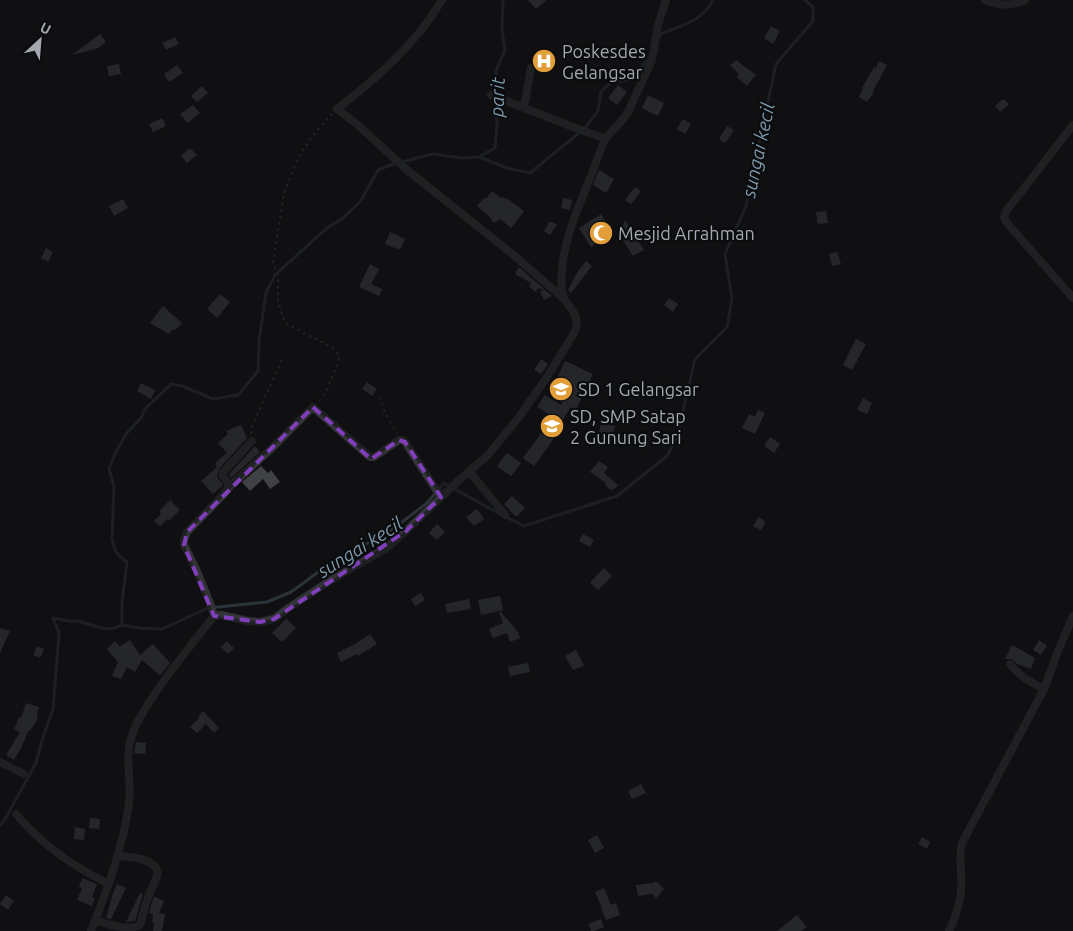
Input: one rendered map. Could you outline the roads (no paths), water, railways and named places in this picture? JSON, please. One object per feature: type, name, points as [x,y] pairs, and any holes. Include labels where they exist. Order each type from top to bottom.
[{"type":"street","points":[[214,616],[260,622],[274,619],[331,580],[387,548],[406,531],[439,493],[458,481],[487,456],[519,417],[576,330],[577,322],[575,316],[564,299],[516,257],[407,170],[358,125],[337,109],[367,86],[419,33],[442,0]]},
{"type":"street","points":[[564,299],[562,272],[566,246],[574,220],[606,139],[627,114],[652,60],[658,25],[666,0]]},
{"type":"street","points":[[985,0],[1002,5],[1025,0]]},
{"type":"street","points":[[524,108],[531,68]]},
{"type":"street","points":[[492,95],[573,128],[606,139]]},
{"type":"street","points":[[1073,125],[1007,210],[1004,217],[1007,223],[1073,298]]},
{"type":"street","points":[[214,616],[206,593],[184,545],[186,532],[230,486],[313,407],[370,457],[374,457],[399,440],[406,442],[439,493]]},
{"type":"street","points":[[230,486],[222,472],[252,441]]},
{"type":"street","points":[[469,471],[505,515]]},
{"type":"street","points":[[91,931],[119,856],[129,804],[128,750],[132,733],[146,706],[166,676],[214,616]]},
{"type":"street","points":[[949,931],[955,918],[960,896],[962,843],[1044,689],[1073,616]]},
{"type":"street","points":[[1010,664],[1023,677],[1044,689]]},
{"type":"street","points":[[0,762],[24,774]]},
{"type":"street","points":[[16,814],[28,828],[64,858],[88,874],[109,884]]},
{"type":"street","points":[[95,920],[124,930],[133,931],[140,925],[157,878],[157,871],[153,864],[145,860],[119,856]]},
{"type":"waterway","name":"parit","points":[[479,157],[495,148],[497,126],[496,71],[505,50],[502,31],[503,0]]},
{"type":"waterway","points":[[659,38],[660,34],[698,18],[713,0]]},
{"type":"waterway","name":"sungai kecil","points":[[506,517],[524,526],[617,496],[667,456],[677,437],[695,359],[727,327],[732,298],[725,254],[746,206],[776,64],[813,21],[813,7],[805,0]]},
{"type":"waterway","points":[[0,825],[36,763],[53,709],[59,633],[53,618],[78,621],[105,629],[122,625],[122,602],[127,562],[115,550],[112,539],[114,486],[109,469],[126,434],[141,418],[145,409],[171,384],[182,386],[213,399],[238,395],[258,371],[259,341],[266,293],[275,275],[327,228],[343,218],[360,202],[378,170],[432,154],[463,158],[479,157],[507,168],[530,173],[584,129],[598,111],[601,92],[611,82],[630,80],[650,57]]},
{"type":"waterway","name":"sungai kecil","points":[[122,625],[162,629],[208,608],[267,602],[291,592],[332,562],[389,532],[427,503],[444,483],[500,514]]},
{"type":"place","name":"Poskesdes Gelangsar","points":[[544,61]]},
{"type":"place","name":"Mesjid Arrahman","points":[[601,233]]},
{"type":"place","name":"SD 1 Gelangsar","points":[[561,389]]},
{"type":"place","name":"SD, SMP Satap 2 Gunung Sari","points":[[552,426]]}]
